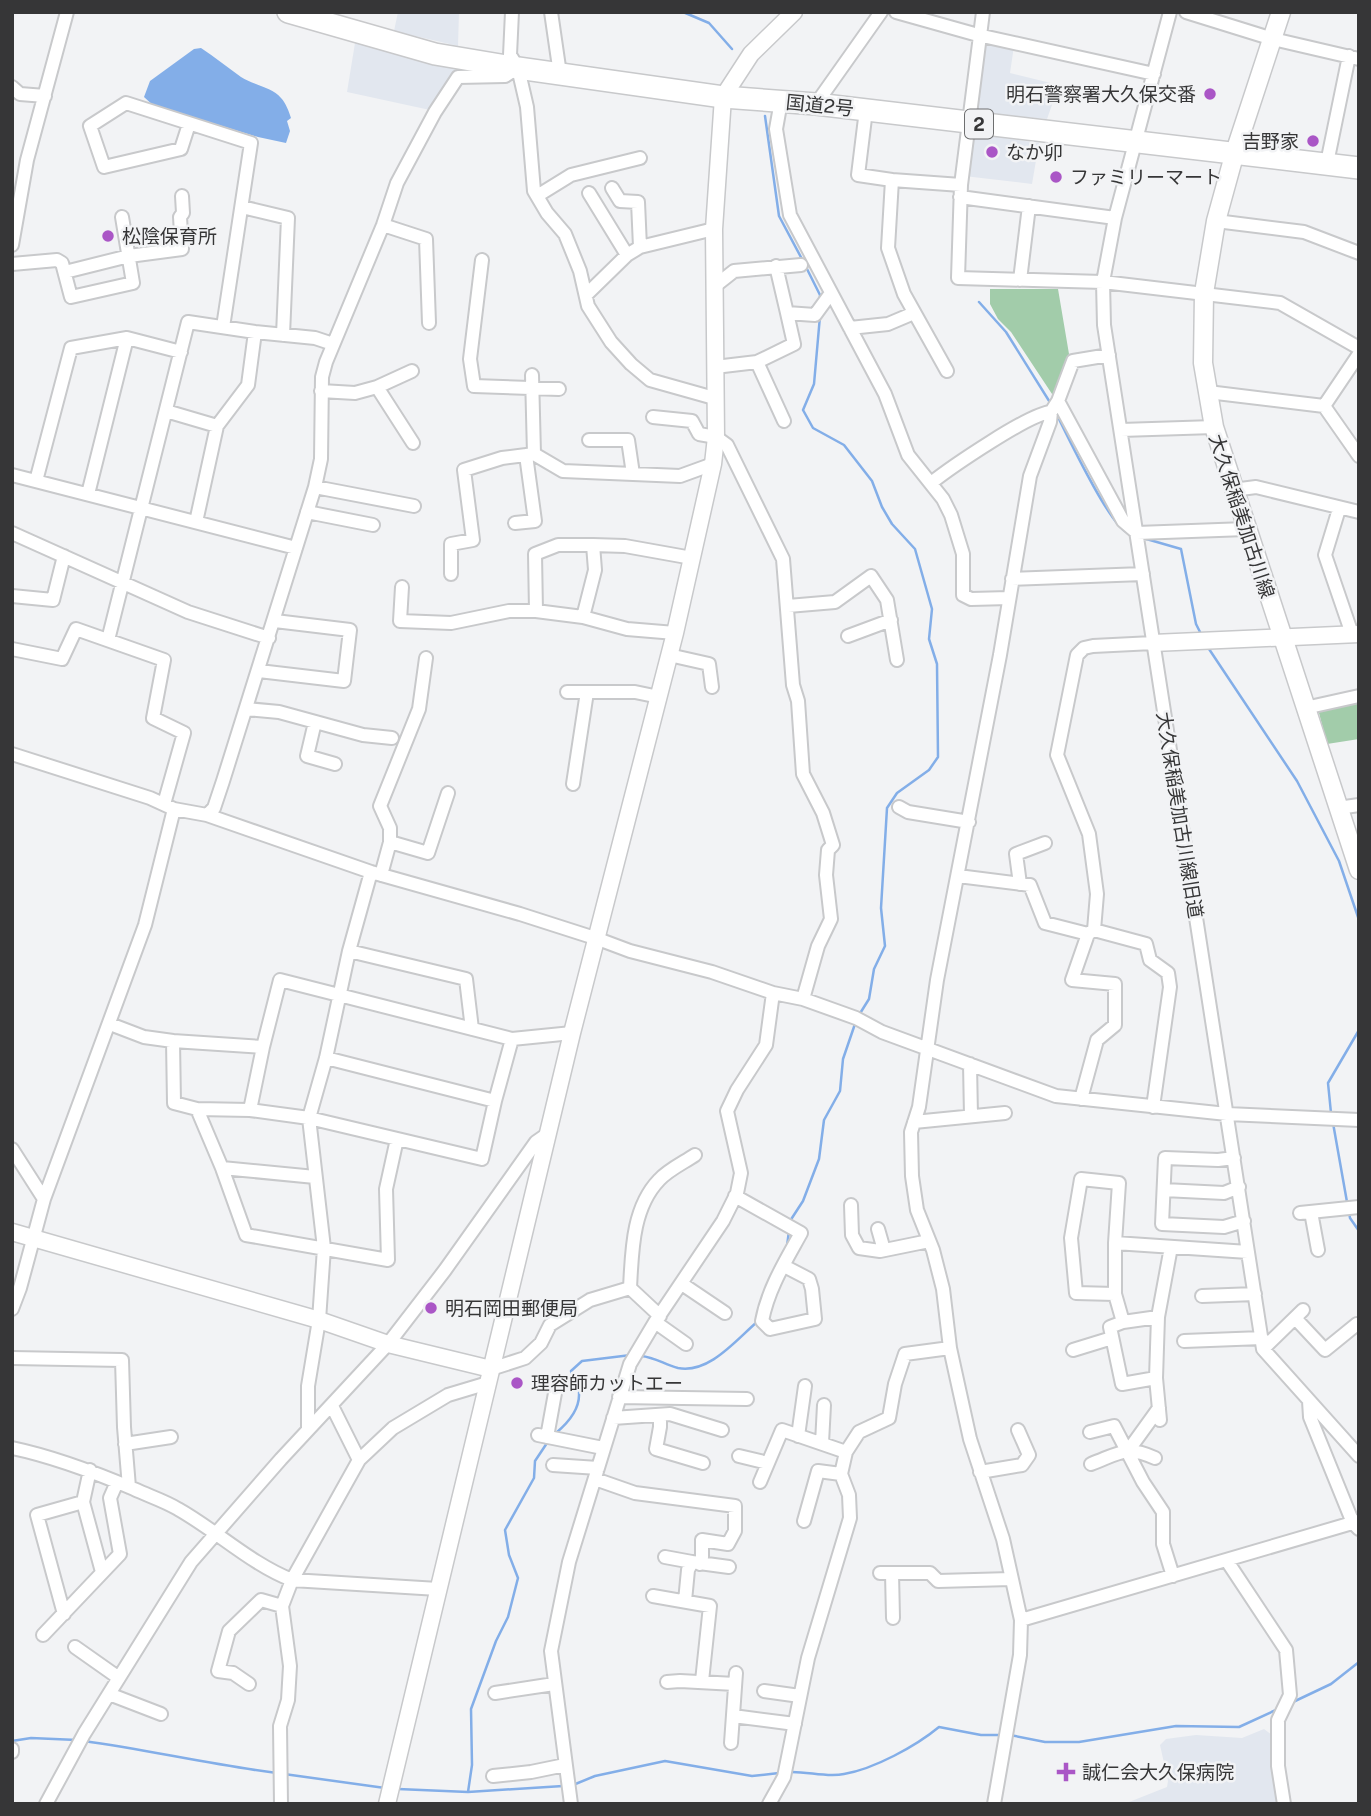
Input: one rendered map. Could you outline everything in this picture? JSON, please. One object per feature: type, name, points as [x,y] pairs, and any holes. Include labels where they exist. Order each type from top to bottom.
[{"type":"highway","name":"国道2号","points":[[288,12],[435,54],[518,68],[723,97],[816,104],[1359,168]]},
{"type":"main road","name":"大久保稲美加古川線","points":[[1281,12],[1235,152],[1216,221],[1204,293],[1203,363],[1214,427],[1233,490],[1359,870]]},
{"type":"street","points":[[12,245],[27,160],[67,12]]},
{"type":"street","points":[[512,12],[510,55],[518,68],[527,107],[532,177],[537,196],[565,234],[576,257],[588,306],[611,342],[650,380],[714,398]]},
{"type":"street","points":[[551,12],[560,74]]},
{"type":"street","points":[[387,1804],[572,1033],[675,633],[713,464],[716,437],[714,229],[723,97],[751,54],[794,12]]},
{"type":"street","points":[[816,104],[881,12]]},
{"type":"street","points":[[896,12],[978,35],[1154,74]]},
{"type":"street","points":[[982,12],[961,191],[958,278],[1103,282],[1280,303],[1359,348]]},
{"type":"street","name":"大久保稲美加古川線旧道","points":[[1170,12],[1115,218],[1103,282],[1104,325],[1262,1343]]},
{"type":"street","points":[[1186,12],[1273,39],[1354,57],[1327,163]]},
{"type":"street","points":[[207,815],[214,808],[247,709],[315,487],[321,459],[322,377],[397,183],[435,112],[458,77],[505,76],[518,68]]},
{"type":"street","points":[[12,87],[20,94],[45,96]]},
{"type":"street","points":[[781,101],[776,128],[790,215],[885,394],[908,455],[943,499],[951,515],[963,554],[963,595],[971,599],[1009,598]]},
{"type":"street","points":[[189,124],[181,149],[104,167],[90,126],[126,103],[251,143],[223,327]]},
{"type":"street","points":[[866,110],[858,175],[961,191],[1029,206],[1115,218]]},
{"type":"street","points":[[537,196],[571,175],[640,158]]},
{"type":"street","points":[[892,180],[888,248],[904,294],[947,371]]},
{"type":"street","points":[[612,188],[620,201],[638,202],[640,247]]},
{"type":"street","points":[[589,193],[627,255]]},
{"type":"street","points":[[65,272],[129,256],[182,249],[182,196]]},
{"type":"street","points":[[1020,280],[1029,206]]},
{"type":"street","points":[[242,207],[288,218],[283,335]]},
{"type":"street","points":[[12,264],[57,260],[62,263],[71,297],[133,283],[122,217]]},
{"type":"street","points":[[1216,221],[1304,232],[1359,253]]},
{"type":"street","points":[[383,225],[426,239],[429,323]]},
{"type":"street","points":[[586,295],[627,255],[640,247],[714,229]]},
{"type":"street","points":[[482,260],[470,359],[474,386],[532,381],[559,389]]},
{"type":"street","points":[[715,286],[734,271],[801,265]]},
{"type":"street","points":[[715,367],[757,362],[794,344],[776,266]]},
{"type":"street","points":[[787,313],[815,315],[831,293]]},
{"type":"street","points":[[850,328],[888,324],[914,313]]},
{"type":"street","points":[[108,640],[188,323],[315,338],[333,344]]},
{"type":"street","points":[[196,522],[217,426],[248,385],[255,332]]},
{"type":"street","points":[[36,481],[71,348],[127,338],[181,352]]},
{"type":"street","points":[[88,494],[127,338]]},
{"type":"street","points":[[1324,406],[1359,354]]},
{"type":"street","points":[[994,1804],[1020,1655],[1021,1620],[1003,1539],[980,1472],[950,1348],[943,1289],[917,1210],[912,1176],[911,1132],[919,1107],[926,1047],[1031,476],[1073,361],[1109,355]]},
{"type":"street","points":[[757,362],[784,421]]},
{"type":"street","points":[[321,391],[355,393],[377,387],[412,371]]},
{"type":"street","points":[[515,523],[535,521],[530,455],[532,381]]},
{"type":"street","points":[[377,387],[413,443]]},
{"type":"street","points":[[1208,392],[1324,406],[1359,456]]},
{"type":"street","points":[[931,484],[954,465],[1054,407]]},
{"type":"street","points":[[1054,407],[1123,521],[1137,533],[1246,529]]},
{"type":"street","points":[[166,411],[217,426]]},
{"type":"street","points":[[653,417],[692,421],[699,434],[716,437],[727,445],[783,559],[803,774],[823,813],[832,845],[828,850],[826,875],[831,919],[818,946],[803,999]]},
{"type":"street","points":[[1121,430],[1214,427]]},
{"type":"street","points":[[589,440],[628,440],[633,474]]},
{"type":"street","points":[[451,574],[451,544],[473,540],[464,470],[502,458],[530,455],[563,471],[680,476],[713,464]]},
{"type":"street","points":[[12,475],[296,548]]},
{"type":"street","points":[[315,487],[414,506]]},
{"type":"street","points":[[1233,490],[1256,487],[1359,512]]},
{"type":"street","points":[[1081,1099],[1097,1040],[1115,1026],[1115,984],[1073,980],[1091,932],[1097,894],[1090,834],[1057,755],[1077,655],[1084,648],[1093,646],[1355,634],[1325,555],[1339,509]]},
{"type":"street","points":[[307,512],[373,525]]},
{"type":"street","points":[[12,533],[188,612],[270,638]]},
{"type":"street","points":[[536,611],[535,554],[558,545],[625,546],[692,558]]},
{"type":"street","points":[[583,617],[595,570],[593,545]]},
{"type":"street","points":[[12,596],[53,600],[64,556]]},
{"type":"street","points":[[1012,579],[1143,574]]},
{"type":"street","points":[[788,606],[835,602],[871,576],[887,600],[897,660]]},
{"type":"street","points":[[402,587],[400,621],[451,623],[509,611],[536,611],[583,617],[627,629],[675,633]]},
{"type":"street","points":[[848,636],[891,620]]},
{"type":"street","points":[[259,671],[345,681],[350,630],[275,621]]},
{"type":"street","points":[[12,649],[62,659],[76,629],[164,660],[153,718],[184,733],[145,925],[44,1199],[34,1239],[16,1284],[12,1309]]},
{"type":"street","points":[[669,655],[709,664],[712,687]]},
{"type":"street","points":[[308,1430],[309,1386],[319,1320],[324,1248],[309,1118],[326,1058],[349,951],[390,842],[390,828],[380,806],[419,709],[426,658]]},
{"type":"street","points":[[567,692],[635,692],[659,697]]},
{"type":"street","points":[[573,784],[587,692]]},
{"type":"street","points":[[1305,708],[1359,696]]},
{"type":"street","points":[[247,709],[279,712],[363,734],[393,738]]},
{"type":"street","points":[[315,722],[307,756],[335,764]]},
{"type":"street","points":[[12,754],[169,806],[207,815],[376,874],[598,939],[630,951],[712,972],[773,993],[803,999],[856,1018],[882,1032],[1056,1096],[1227,1114],[1359,1121]]},
{"type":"street","points":[[390,842],[428,853],[448,793]]},
{"type":"street","points":[[1338,808],[1359,805]]},
{"type":"street","points":[[899,807],[908,812],[969,822]]},
{"type":"street","points":[[1020,884],[1016,854],[1045,843]]},
{"type":"street","points":[[958,876],[1030,885],[1045,923],[1121,935],[1146,944],[1150,960],[1168,973],[1170,987],[1153,1107]]},
{"type":"street","points":[[349,951],[466,979],[472,1029]]},
{"type":"street","points":[[250,1110],[280,980],[512,1039],[572,1033]]},
{"type":"street","points":[[571,1804],[551,1651],[569,1562],[630,1364],[723,1222],[735,1196],[741,1173],[727,1111],[766,1045],[773,993]]},
{"type":"street","points":[[110,1024],[144,1037],[263,1047]]},
{"type":"street","points":[[173,1041],[174,1103],[197,1109],[250,1110],[309,1118],[482,1159],[512,1039]]},
{"type":"street","points":[[326,1058],[495,1101]]},
{"type":"street","points":[[970,1064],[971,1116]]},
{"type":"street","points":[[197,1109],[246,1235],[387,1260],[386,1189],[397,1139]]},
{"type":"street","points":[[914,1122],[1005,1113]]},
{"type":"street","points":[[46,1804],[109,1694],[191,1562],[216,1531],[388,1344],[445,1270],[536,1142],[549,1133]]},
{"type":"street","points":[[12,1149],[44,1199]]},
{"type":"street","points":[[686,1343],[657,1319],[630,1288],[633,1238],[642,1205],[659,1180],[695,1155]]},
{"type":"street","points":[[1234,1158],[1165,1158],[1162,1224],[1224,1227],[1244,1221]]},
{"type":"street","points":[[222,1168],[315,1177]]},
{"type":"street","points":[[1115,1294],[1076,1293],[1071,1238],[1081,1179],[1119,1183],[1115,1294],[1124,1322]]},
{"type":"street","points":[[1164,1190],[1224,1193],[1239,1187]]},
{"type":"street","points":[[735,1196],[801,1233],[783,1266],[767,1298],[762,1321],[770,1329],[815,1319],[809,1279],[783,1266]]},
{"type":"street","points":[[851,1205],[852,1235],[859,1248],[884,1250],[929,1241]]},
{"type":"street","points":[[1318,1250],[1306,1212],[1352,1208]]},
{"type":"street","points":[[878,1229],[884,1250]]},
{"type":"street","points":[[12,1232],[319,1320],[489,1376]]},
{"type":"street","points":[[1115,1244],[1248,1252]]},
{"type":"street","points":[[1128,1451],[1160,1414],[1156,1378],[1158,1317],[1171,1247]]},
{"type":"street","points":[[682,1284],[725,1313]]},
{"type":"street","points":[[281,1804],[280,1726],[288,1700],[290,1666],[282,1606],[292,1580],[359,1460],[393,1428],[448,1395],[525,1358],[541,1343],[550,1325],[590,1300],[630,1288]]},
{"type":"street","points":[[1202,1296],[1255,1294]]},
{"type":"street","points":[[1184,1340],[1262,1343],[1299,1314],[1325,1350],[1357,1324]]},
{"type":"street","points":[[1156,1378],[1122,1384],[1110,1327],[1158,1317]]},
{"type":"street","points":[[1073,1350],[1112,1338]]},
{"type":"street","points":[[1262,1343],[1309,1401],[1359,1456]]},
{"type":"street","points":[[769,1804],[784,1777],[808,1658],[850,1518],[849,1495],[841,1474],[846,1451],[859,1432],[889,1418],[895,1384],[905,1354],[950,1348]]},
{"type":"street","points":[[12,1358],[122,1360],[125,1444],[123,1484],[110,1497],[120,1554],[43,1635]]},
{"type":"street","points":[[798,1436],[805,1386]]},
{"type":"street","points":[[555,1392],[542,1436],[603,1448]]},
{"type":"street","points":[[620,1397],[747,1399]]},
{"type":"street","points":[[1021,1620],[1357,1524],[1310,1417],[1309,1401]]},
{"type":"street","points":[[822,1444],[824,1405]]},
{"type":"street","points":[[332,1406],[359,1460]]},
{"type":"street","points":[[613,1418],[670,1414],[722,1430]]},
{"type":"street","points":[[660,1415],[656,1449],[703,1463]]},
{"type":"street","points":[[1090,1432],[1114,1426],[1143,1482],[1163,1511],[1163,1544],[1173,1576]]},
{"type":"street","points":[[760,1482],[782,1430],[846,1451]]},
{"type":"street","points":[[980,1472],[1022,1465],[1029,1455],[1018,1430]]},
{"type":"street","points":[[125,1444],[171,1437]]},
{"type":"street","points":[[12,1448],[49,1456],[90,1470],[175,1507],[216,1531],[273,1572],[292,1580],[438,1589]]},
{"type":"street","points":[[1091,1464],[1136,1450],[1155,1458]]},
{"type":"street","points":[[739,1456],[768,1463]]},
{"type":"street","points":[[553,1465],[596,1473],[635,1493],[735,1506],[735,1531],[727,1544],[702,1540],[702,1557],[688,1570],[685,1601]]},
{"type":"street","points":[[90,1470],[83,1502],[102,1572]]},
{"type":"street","points":[[804,1521],[818,1471],[841,1474]]},
{"type":"street","points":[[64,1614],[37,1515],[83,1502]]},
{"type":"street","points":[[665,1557],[729,1567]]},
{"type":"street","points":[[1227,1561],[1286,1650],[1290,1695],[1278,1720],[1278,1766],[1284,1804]]},
{"type":"street","points":[[892,1618],[886,1573],[930,1573],[939,1581],[1011,1579]]},
{"type":"street","points":[[653,1596],[710,1606],[702,1681]]},
{"type":"street","points":[[249,1684],[233,1673],[218,1671],[229,1631],[261,1600],[282,1606]]},
{"type":"street","points":[[75,1647],[119,1678]]},
{"type":"street","points":[[667,1682],[735,1679],[731,1743]]},
{"type":"street","points":[[495,1693],[554,1684]]},
{"type":"street","points":[[764,1691],[800,1696]]},
{"type":"street","points":[[109,1694],[161,1714]]},
{"type":"street","points":[[733,1716],[795,1724]]},
{"type":"street","points":[[493,1776],[565,1765]]},
{"type":"shaded area","points":[[398,12],[459,12],[458,46],[394,31]]},
{"type":"shaded area","points":[[983,42],[1014,46],[1010,73],[1059,85],[1047,119],[972,112]]},
{"type":"shaded area","points":[[355,43],[456,68],[430,110],[347,92]]},
{"type":"shaded area","points":[[969,133],[1039,143],[1032,184],[964,176]]},
{"type":"shaded area","points":[[1264,1729],[1272,1735],[1280,1804],[1124,1804],[1167,1787],[1160,1745],[1166,1739],[1196,1735],[1242,1738]]},
{"type":"green space","points":[[990,289],[1058,289],[1069,354],[1054,397],[1011,332],[998,319],[990,304]]},
{"type":"green space","points":[[1359,701],[1359,739],[1327,744],[1319,713],[1322,708]]},
{"type":"water","points":[[201,48],[241,77],[273,91],[281,98],[291,118],[287,121],[290,131],[286,143],[156,108],[144,97],[150,81],[194,49]]},
{"type":"waterway","points":[[683,12],[709,23],[732,49]]},
{"type":"waterway","points":[[765,116],[779,216],[803,261]]},
{"type":"waterway","points":[[806,267],[820,299]]},
{"type":"waterway","points":[[979,302],[1006,332],[1051,404]]},
{"type":"waterway","points":[[820,316],[814,384],[803,410],[813,428],[844,445],[872,481],[892,524],[915,549],[932,609],[929,639],[937,664],[938,757],[929,770],[897,793],[887,808],[881,908],[885,946],[874,969],[869,999],[859,1015]]},
{"type":"waterway","points":[[1056,413],[1100,498],[1110,514],[1127,532]]},
{"type":"waterway","points":[[1143,538],[1181,549],[1196,624],[1201,634]]},
{"type":"waterway","points":[[1207,646],[1297,781],[1339,861],[1359,920]]},
{"type":"waterway","points":[[790,1221],[803,1201],[819,1159],[824,1120],[840,1091],[843,1059],[856,1021]]},
{"type":"waterway","points":[[1331,1113],[1328,1083],[1359,1030]]},
{"type":"waterway","points":[[1333,1123],[1347,1202]]},
{"type":"waterway","points":[[1349,1212],[1359,1231]]},
{"type":"waterway","points":[[787,1246],[789,1231]]},
{"type":"waterway","points":[[641,1356],[678,1368],[700,1366],[721,1354],[757,1322]]},
{"type":"waterway","points":[[556,1433],[569,1420],[578,1405],[579,1390],[571,1371],[582,1361],[631,1355]]},
{"type":"waterway","points":[[468,1792],[472,1765],[471,1709],[496,1641],[508,1617],[518,1578],[509,1555],[505,1530],[534,1478],[535,1461],[549,1440]]},
{"type":"waterway","points":[[1293,1702],[1331,1684],[1359,1662]]},
{"type":"waterway","points":[[1010,1735],[1045,1742],[1079,1742],[1176,1726],[1239,1727],[1278,1709]]},
{"type":"waterway","points":[[789,1772],[837,1775],[856,1771],[894,1756],[939,1727],[981,1735],[1000,1735]]},
{"type":"waterway","points":[[12,1741],[31,1738],[77,1740]]},
{"type":"waterway","points":[[84,1741],[277,1773]]},
{"type":"waterway","points":[[573,1785],[595,1776],[665,1761],[752,1776],[779,1773]]},
{"type":"waterway","points":[[284,1774],[385,1788]]},
{"type":"waterway","points":[[398,1789],[468,1792],[563,1786]]},
{"type":"place","name":"明石警察署大久保交番","points":[[1210,94]]},
{"type":"place","name":"吉野家","points":[[1313,141]]},
{"type":"place","name":"なか卯","points":[[992,152]]},
{"type":"place","name":"ファミリーマート","points":[[1056,177]]},
{"type":"place","name":"松陰保育所","points":[[108,236]]},
{"type":"place","name":"明石岡田郵便局","points":[[431,1308]]},
{"type":"place","name":"理容師カットエー","points":[[517,1383]]},
{"type":"place","name":"誠仁会大久保病院","points":[[1066,1772]]}]
